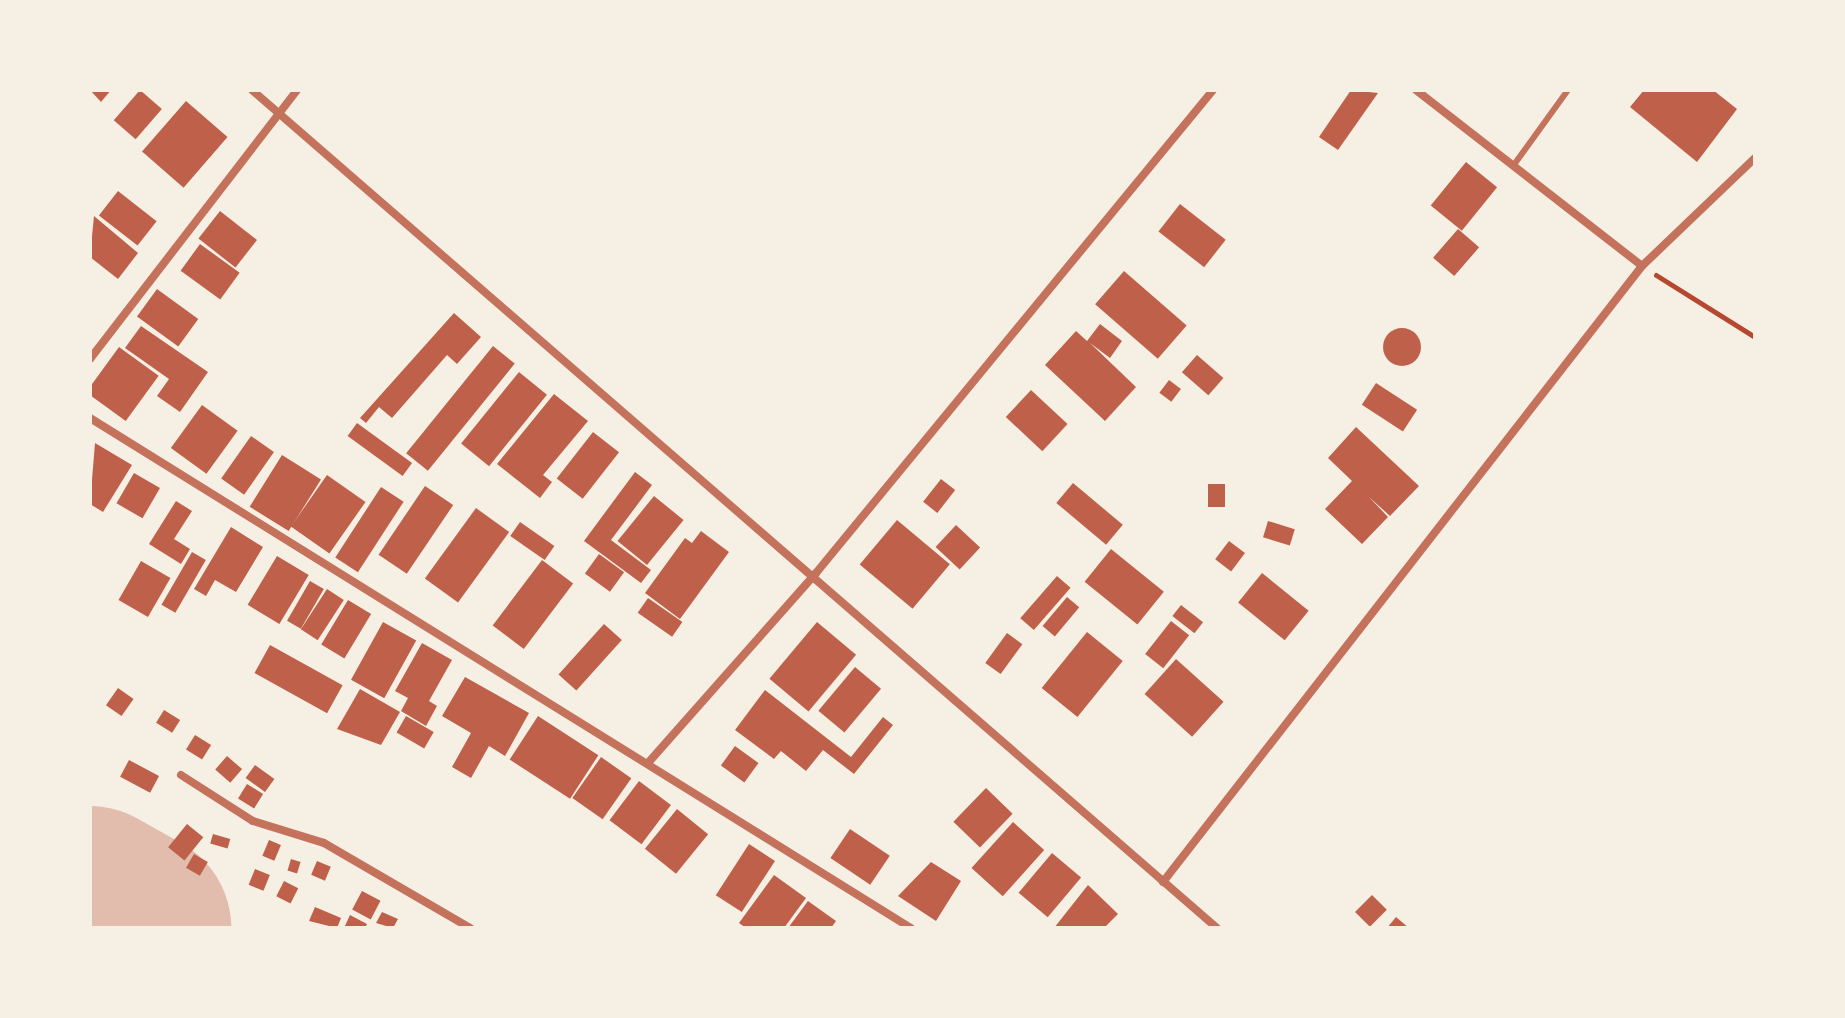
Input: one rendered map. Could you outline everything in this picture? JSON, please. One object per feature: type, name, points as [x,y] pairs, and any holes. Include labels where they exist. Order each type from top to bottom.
[{"type":"street","points":[[252,90],[450,268],[816,573],[1217,928]]},
{"type":"street","points":[[90,359],[297,90]]},
{"type":"street","points":[[648,763],[816,573],[1213,90]]},
{"type":"street","points":[[1416,90],[1642,266]]},
{"type":"street","points":[[1163,882],[1642,266],[1755,158]]},
{"type":"street","points":[[90,418],[911,928]]},
{"type":"street","points":[[181,775],[253,821],[324,843],[470,928]]},
{"type":"lane","points":[[1513,166],[1568,90]]},
{"type":"path","points":[[1642,266],[1755,337]]},
{"type":"building","points":[[90,90],[111,90],[101,102]]},
{"type":"building","points":[[140,90],[162,109],[136,139],[114,120]]},
{"type":"building","points":[[1351,90],[1378,93],[1338,150],[1319,137]]},
{"type":"building","points":[[1644,90],[1713,90],[1737,109],[1697,162],[1630,107]]},
{"type":"building","points":[[186,101],[228,137],[184,188],[142,152]]},
{"type":"building","points":[[1466,162],[1497,187],[1462,231],[1431,206]]},
{"type":"building","points":[[118,191],[157,221],[138,246],[99,215]]},
{"type":"building","points":[[1180,204],[1226,240],[1204,267],[1158,232]]},
{"type":"building","points":[[220,211],[257,240],[235,268],[198,239]]},
{"type":"building","points":[[94,216],[138,253],[118,279],[90,257]]},
{"type":"building","points":[[1458,229],[1479,247],[1454,276],[1433,258]]},
{"type":"building","points":[[200,244],[240,273],[220,299],[181,271]]},
{"type":"building","points":[[1124,271],[1187,325],[1158,359],[1095,304]]},
{"type":"building","points":[[157,289],[198,319],[178,346],[137,317]]},
{"type":"building","points":[[454,313],[481,337],[457,364],[447,355],[392,418],[379,407],[366,423],[360,418]]},
{"type":"building","points":[[1100,324],[1122,341],[1110,358],[1090,343],[1136,387],[1105,421],[1045,365],[1076,331],[1087,341]]},
{"type":"building","points":[[141,326],[208,372],[180,412],[157,396],[169,379],[125,348]]},
{"type":"building","points":[[1402,328],[1415,334],[1421,347],[1415,360],[1402,366],[1389,360],[1383,347],[1389,334]]},
{"type":"building","points":[[493,346],[515,364],[428,471],[406,453]]},
{"type":"building","points":[[119,347],[159,376],[126,421],[90,395],[90,387]]},
{"type":"building","points":[[1197,355],[1223,378],[1208,395],[1182,372]]},
{"type":"building","points":[[519,372],[547,395],[489,466],[461,443]]},
{"type":"building","points":[[1169,380],[1181,389],[1171,402],[1159,393]]},
{"type":"building","points":[[1376,383],[1417,410],[1403,431],[1362,405]]},
{"type":"building","points":[[1031,390],[1068,424],[1042,451],[1006,417]]},
{"type":"building","points":[[554,394],[588,421],[543,475],[552,482],[540,498],[497,464]]},
{"type":"building","points":[[202,405],[238,431],[206,474],[171,448]]},
{"type":"building","points":[[357,423],[412,463],[403,476],[348,436]]},
{"type":"building","points":[[1356,427],[1419,486],[1390,516],[1369,497],[1388,517],[1362,544],[1325,509],[1352,481],[1328,458]]},
{"type":"building","points":[[593,432],[619,452],[583,499],[557,478]]},
{"type":"building","points":[[251,436],[274,452],[244,495],[221,479]]},
{"type":"building","points":[[95,443],[132,465],[103,512],[90,504]]},
{"type":"building","points":[[282,455],[321,479],[289,531],[250,507]]},
{"type":"building","points":[[635,472],[652,485],[611,540],[651,570],[641,583],[584,541]]},
{"type":"building","points":[[134,473],[160,488],[142,518],[116,503]]},
{"type":"building","points":[[327,475],[366,502],[329,554],[291,527]]},
{"type":"building","points":[[941,479],[955,490],[937,513],[923,502]]},
{"type":"building","points":[[1073,483],[1123,525],[1106,545],[1056,503]]},
{"type":"building","points":[[1208,484],[1225,484],[1225,507],[1208,507]]},
{"type":"building","points":[[425,486],[453,505],[407,574],[379,555]]},
{"type":"building","points":[[381,487],[404,502],[358,572],[335,557]]},
{"type":"building","points":[[654,496],[684,520],[647,565],[617,541]]},
{"type":"building","points":[[176,501],[192,511],[174,539],[190,549],[181,564],[149,544]]},
{"type":"building","points":[[476,508],[509,532],[458,602],[425,578]]},
{"type":"building","points":[[897,520],[950,564],[913,609],[860,564]]},
{"type":"building","points":[[1268,521],[1295,529],[1290,545],[1263,537]]},
{"type":"building","points":[[520,522],[554,546],[545,560],[510,536]]},
{"type":"building","points":[[956,525],[980,548],[960,569],[936,547]]},
{"type":"building","points":[[231,527],[263,547],[236,592],[215,580],[206,596],[194,589]]},
{"type":"building","points":[[701,531],[729,552],[680,619],[645,593],[685,538],[692,543]]},
{"type":"building","points":[[1229,541],[1245,553],[1231,571],[1215,559]]},
{"type":"building","points":[[1111,549],[1164,592],[1137,624],[1085,582]]},
{"type":"building","points":[[192,552],[206,560],[175,613],[162,605]]},
{"type":"building","points":[[599,554],[624,572],[610,592],[585,573]]},
{"type":"building","points":[[277,556],[309,575],[279,624],[248,605]]},
{"type":"building","points":[[542,560],[573,583],[524,649],[493,625]]},
{"type":"building","points":[[141,561],[170,578],[148,617],[118,600]]},
{"type":"building","points":[[1262,573],[1309,611],[1285,640],[1238,603]]},
{"type":"building","points":[[1057,576],[1071,588],[1034,630],[1020,618]]},
{"type":"building","points":[[310,581],[324,589],[301,629],[287,621]]},
{"type":"building","points":[[327,589],[344,600],[318,640],[301,629]]},
{"type":"building","points":[[1067,597],[1079,607],[1055,636],[1043,626]]},
{"type":"building","points":[[648,598],[682,622],[672,637],[638,613]]},
{"type":"building","points":[[348,600],[371,614],[344,658],[321,645]]},
{"type":"building","points":[[1181,605],[1203,622],[1194,633],[1172,616]]},
{"type":"building","points":[[1171,621],[1189,635],[1163,668],[1145,654]]},
{"type":"building","points":[[383,622],[416,640],[384,698],[351,680]]},
{"type":"building","points":[[817,622],[856,655],[809,711],[769,679]]},
{"type":"building","points":[[604,624],[622,640],[576,691],[558,675]]},
{"type":"building","points":[[1087,632],[1123,661],[1077,717],[1042,688]]},
{"type":"building","points":[[1007,633],[1022,644],[1001,674],[985,663]]},
{"type":"building","points":[[422,643],[452,660],[429,701],[437,706],[426,726],[401,711],[408,698],[395,691]]},
{"type":"building","points":[[270,645],[343,685],[327,713],[254,673]]},
{"type":"building","points":[[1176,659],[1224,702],[1192,737],[1145,694]]},
{"type":"building","points":[[855,667],[881,689],[844,733],[818,711]]},
{"type":"building","points":[[465,677],[529,713],[505,756],[489,746],[471,778],[452,767],[471,733],[442,716]]},
{"type":"building","points":[[118,688],[134,699],[122,716],[106,705]]},
{"type":"building","points":[[360,689],[400,712],[381,745],[337,729]]},
{"type":"building","points":[[765,690],[851,757],[883,717],[893,725],[854,774],[823,750],[806,771],[781,751],[774,759],[735,730]]},
{"type":"building","points":[[164,710],[180,720],[172,733],[156,723]]},
{"type":"building","points":[[406,716],[434,732],[424,748],[396,732]]},
{"type":"building","points":[[538,716],[598,755],[570,799],[510,760]]},
{"type":"building","points":[[195,735],[211,745],[202,759],[186,749]]},
{"type":"building","points":[[735,746],[758,763],[744,782],[721,765]]},
{"type":"building","points":[[227,756],[242,769],[230,783],[215,770]]},
{"type":"building","points":[[601,757],[631,778],[603,819],[572,798]]},
{"type":"building","points":[[129,760],[159,776],[150,793],[120,777]]},
{"type":"building","points":[[255,765],[274,779],[265,792],[246,778]]},
{"type":"building","points":[[639,781],[671,805],[641,844],[610,820]]},
{"type":"building","points":[[247,784],[263,794],[254,808],[238,798]]},
{"type":"building","points":[[986,788],[1013,814],[980,848],[953,822]]},
{"type":"building","points":[[677,809],[708,834],[676,874],[645,849]]},
{"type":"building","points":[[1013,822],[1044,850],[1003,896],[972,868]]},
{"type":"building","points":[[187,824],[203,837],[184,861],[168,847]]},
{"type":"building","points":[[850,829],[890,856],[870,885],[830,858]]},
{"type":"building","points":[[213,834],[230,839],[228,849],[210,844]]},
{"type":"building","points":[[269,840],[281,845],[274,861],[262,856]]},
{"type":"building","points":[[749,844],[775,861],[742,912],[716,895]]},
{"type":"building","points":[[1052,853],[1081,877],[1048,917],[1019,893]]},
{"type":"building","points":[[194,854],[208,862],[200,876],[186,868]]},
{"type":"building","points":[[291,859],[301,862],[297,873],[287,870]]},
{"type":"building","points":[[317,861],[331,867],[325,881],[311,875]]},
{"type":"building","points":[[931,862],[961,881],[936,921],[898,896]]},
{"type":"building","points":[[255,869],[270,875],[263,891],[249,885]]},
{"type":"building","points":[[774,875],[806,898],[784,928],[746,928],[739,923]]},
{"type":"building","points":[[284,881],[298,888],[291,903],[276,896]]},
{"type":"building","points":[[1088,885],[1118,914],[1104,928],[1054,928]]},
{"type":"building","points":[[362,891],[381,901],[371,919],[352,910]]},
{"type":"building","points":[[1372,895],[1387,910],[1370,927],[1355,912]]},
{"type":"building","points":[[808,901],[836,921],[831,928],[788,928]]},
{"type":"building","points":[[315,907],[341,918],[337,928],[309,921]]},
{"type":"building","points":[[382,912],[398,919],[393,928],[376,923]]},
{"type":"building","points":[[350,915],[367,924],[365,928],[344,928]]},
{"type":"building","points":[[1396,917],[1409,928],[1387,928]]},
{"type":"runway","points":[[90,903],[134,928]]}]
